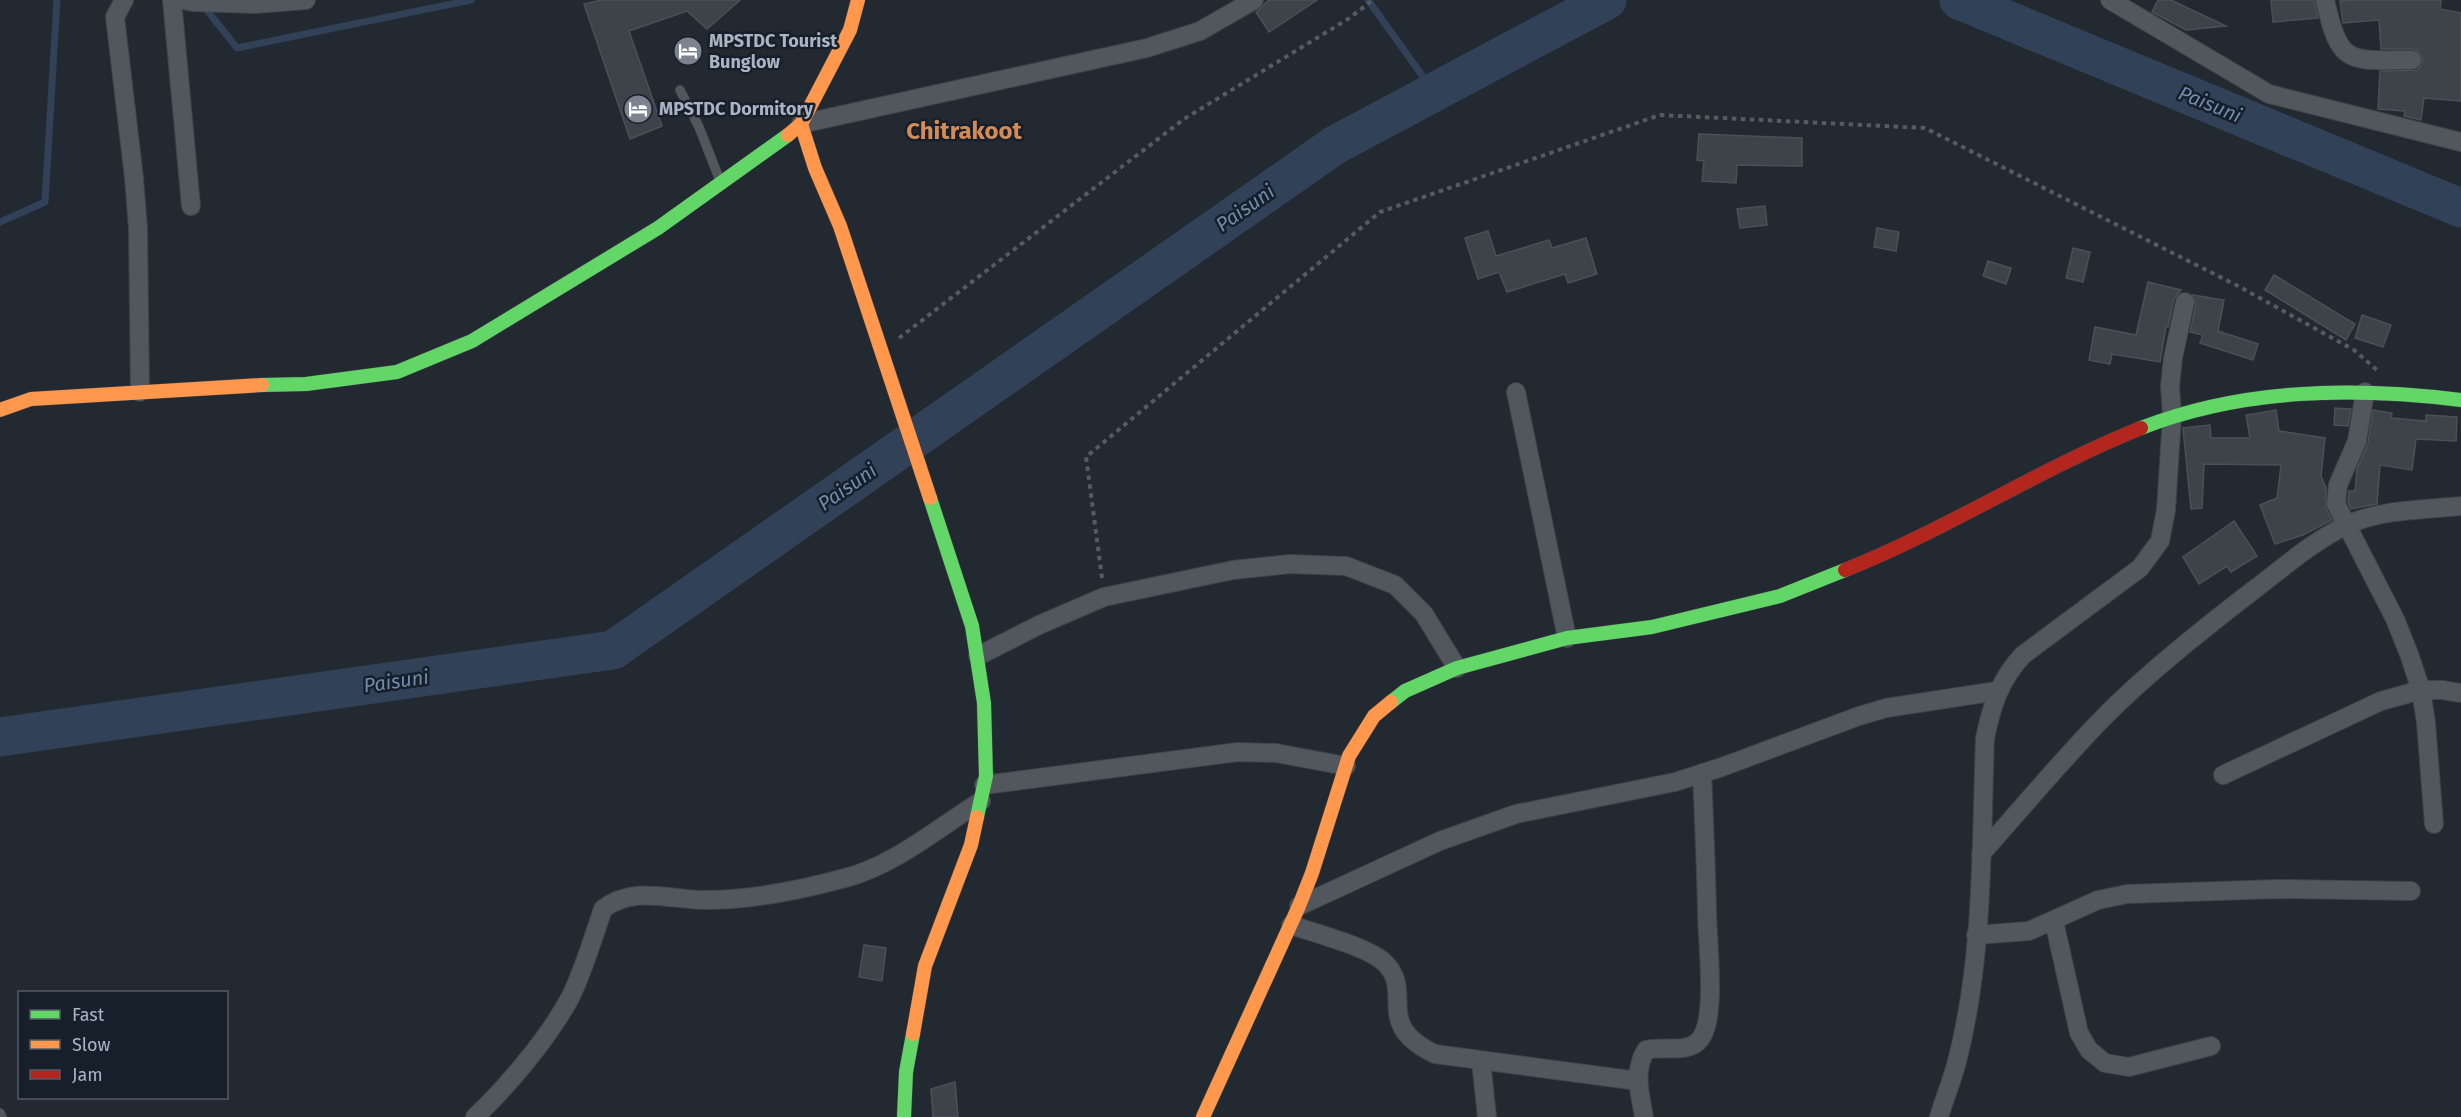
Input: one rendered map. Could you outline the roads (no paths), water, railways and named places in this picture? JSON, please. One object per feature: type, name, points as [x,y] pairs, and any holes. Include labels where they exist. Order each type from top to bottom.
[{"type":"main road","points":[[0,410],[31,399],[214,387],[306,384],[397,372],[472,341],[658,228],[773,147],[801,124],[850,30],[858,0]]},
{"type":"main road","points":[[801,124],[815,168],[840,226],[972,626],[984,703],[986,776],[971,845],[925,966],[906,1072],[904,1117]]},
{"type":"main road","points":[[1203,1117],[1299,906],[1312,873],[1349,756],[1374,716],[1405,691],[1457,668],[1567,639],[1652,627],[1780,596],[1883,555],[2064,462],[2172,416],[2207,406],[2290,393],[2402,393],[2461,400]]},
{"type":"street","points":[[124,0],[120,3],[115,17],[138,229],[140,392]]},
{"type":"street","points":[[172,0],[191,206]]},
{"type":"street","points":[[188,1],[255,4],[306,0]]},
{"type":"street","points":[[801,124],[1148,48],[1200,31],[1254,0]]},
{"type":"street","points":[[2110,0],[2270,94],[2461,142]]},
{"type":"street","points":[[2325,0],[2335,39],[2343,52],[2355,58],[2367,60],[2412,60]]},
{"type":"street","points":[[1938,1117],[1956,1065],[1971,988],[1981,854],[1985,738],[1997,691],[2009,670],[2023,655],[2140,568],[2160,541],[2166,510],[2172,416],[2170,386],[2173,358],[2185,302]]},
{"type":"street","points":[[1516,392],[1567,639]]},
{"type":"street","points":[[2366,392],[2357,441],[2336,493],[2336,504],[2395,619],[2421,690],[2434,824]]},
{"type":"street","points":[[1981,854],[2102,718],[2241,600],[2313,545],[2346,526],[2396,513],[2461,506]]},
{"type":"street","points":[[978,656],[1039,625],[1104,597],[1233,570],[1290,564],[1346,566],[1395,585],[1424,614],[1457,668]]},
{"type":"street","points":[[2223,775],[2381,701],[2421,690],[2461,693]]},
{"type":"street","points":[[1299,906],[1440,841],[1505,818],[1676,782],[1877,711],[1997,691]]},
{"type":"street","points":[[476,1117],[525,1062],[552,1027],[571,995],[603,909],[615,900],[629,895],[705,900],[748,896],[847,878],[881,864],[982,793],[1238,752],[1276,753],[1346,766]]},
{"type":"street","points":[[1644,1117],[1638,1081],[1639,1061],[1646,1050],[1656,1047],[1686,1049],[1700,1039],[1707,1026],[1709,1004],[1707,881],[1702,773]]},
{"type":"street","points":[[1976,935],[2029,931],[2098,900],[2127,894],[2278,889],[2411,891]]},
{"type":"street","points":[[2054,921],[2079,1033],[2089,1050],[2105,1063],[2129,1067],[2211,1046]]},
{"type":"street","points":[[1291,925],[1370,954],[1385,963],[1396,988],[1398,1019],[1406,1034],[1419,1046],[1435,1054],[1638,1081]]},
{"type":"street","points":[[1481,1061],[1487,1117]]},
{"type":"lane","points":[[680,90],[699,127],[722,184]]},
{"type":"waterway","points":[[0,222],[45,202],[57,0]]},
{"type":"waterway","points":[[202,4],[237,48],[471,0]]},
{"type":"waterway","points":[[1368,0],[1434,92]]},
{"type":"waterway","name":"Paisuni","points":[[0,737],[613,650],[1335,145],[1607,0]]},
{"type":"waterway","name":"Paisuni","points":[[1959,0],[2461,208]]},
{"type":"place","name":"MPSTDC Tourist Bunglow","points":[[688,51]]},
{"type":"place","name":"MPSTDC Dormitory","points":[[638,109]]},
{"type":"district","name":"Chitrakoot","points":[[964,131]]}]
